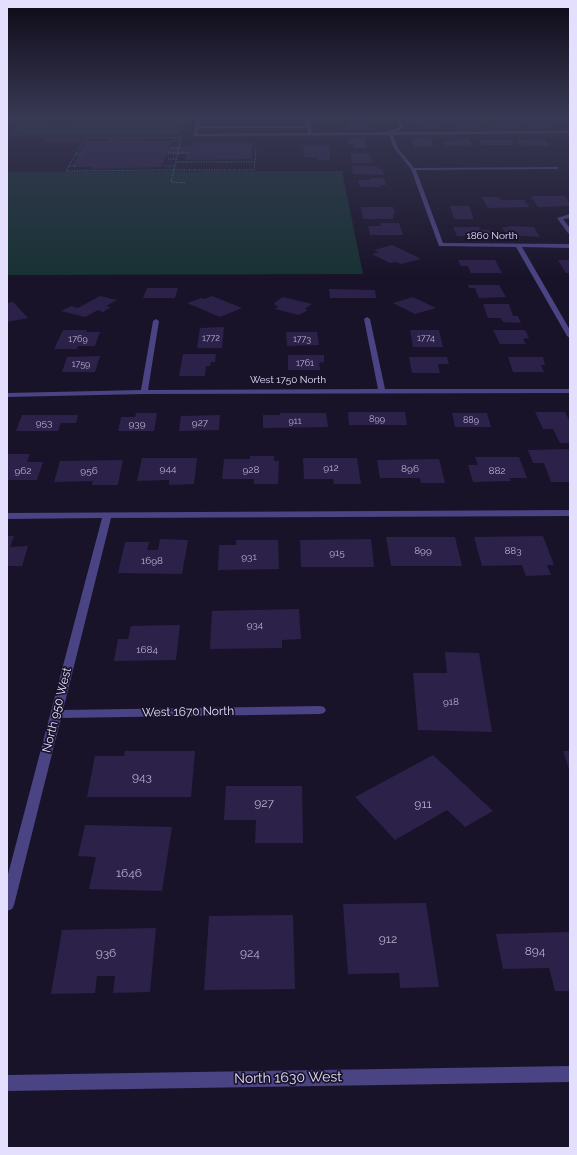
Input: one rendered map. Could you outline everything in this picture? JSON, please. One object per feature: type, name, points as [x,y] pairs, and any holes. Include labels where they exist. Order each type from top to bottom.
[{"type":"street","name":"1860 North","points":[[413,172],[441,245],[570,246]]},
{"type":"street","points":[[570,216],[560,218],[570,232]]},
{"type":"street","points":[[518,246],[570,336]]},
{"type":"street","points":[[368,319],[382,391]]},
{"type":"street","points":[[144,392],[156,321]]},
{"type":"street","name":"West 1750 North","points":[[7,395],[144,392],[570,391]]},
{"type":"street","points":[[7,516],[570,513]]},
{"type":"street","name":"North 950 West","points":[[7,905],[107,515]]},
{"type":"street","name":"West 1670 North","points":[[56,714],[320,710]]},
{"type":"street","name":"North 1630 West","points":[[7,1083],[570,1074]]},
{"type":"path","points":[[174,172],[171,182],[186,183]]},
{"type":"green space","points":[[7,172],[342,172],[363,274],[7,275]]},
{"type":"building","points":[[353,172],[383,172],[384,175],[353,174]]},
{"type":"building","points":[[370,178],[384,178],[386,185],[380,185],[381,187],[360,187],[358,180],[370,180]]},
{"type":"building","points":[[531,196],[565,196],[570,203],[570,206],[538,207]]},
{"type":"building","points":[[482,197],[499,197],[501,200],[524,200],[529,207],[488,208]]},
{"type":"building","points":[[450,206],[469,206],[474,219],[454,219]]},
{"type":"building","points":[[361,207],[393,207],[395,214],[393,214],[393,219],[363,219]]},
{"type":"building","points":[[380,223],[399,223],[403,235],[370,235],[368,226],[381,226]]},
{"type":"building","points":[[508,226],[534,227],[540,237],[506,235],[502,227],[509,227]]},
{"type":"building","points":[[453,227],[479,227],[481,230],[489,230],[492,236],[457,236]]},
{"type":"building","points":[[392,245],[421,259],[401,264],[396,262],[390,263],[372,254],[379,252],[374,250]]},
{"type":"building","points":[[458,260],[495,260],[502,273],[471,273],[468,266],[461,266]]},
{"type":"building","points":[[558,260],[570,260],[570,273],[566,273]]},
{"type":"building","points":[[468,285],[499,285],[506,297],[479,298],[475,288],[469,288]]},
{"type":"building","points":[[147,288],[178,288],[175,298],[143,298]]},
{"type":"building","points":[[329,289],[375,290],[376,298],[330,298]]},
{"type":"building","points":[[100,296],[117,300],[106,306],[111,307],[103,312],[98,310],[85,317],[61,311],[71,306],[78,308]]},
{"type":"building","points":[[212,296],[242,308],[220,317],[187,303]]},
{"type":"building","points":[[283,297],[312,304],[305,309],[308,310],[299,315],[275,309],[279,306],[276,306],[274,303]]},
{"type":"building","points":[[413,297],[436,308],[415,314],[393,303]]},
{"type":"building","points":[[13,302],[28,318],[7,322],[7,303]]},
{"type":"building","points":[[483,304],[509,304],[513,316],[518,316],[521,323],[503,322],[501,318],[488,318]]},
{"type":"building","points":[[224,327],[222,348],[197,348],[200,328]]},
{"type":"building","points":[[63,330],[87,330],[86,332],[100,332],[95,346],[78,346],[77,349],[54,349]]},
{"type":"building","points":[[410,330],[439,330],[443,347],[413,347]]},
{"type":"building","points":[[493,330],[525,330],[529,338],[523,339],[526,344],[500,344]]},
{"type":"building","points":[[286,332],[317,332],[319,345],[287,346]]},
{"type":"building","points":[[183,354],[216,354],[215,362],[211,362],[210,366],[206,366],[205,376],[179,376]]},
{"type":"building","points":[[288,355],[324,355],[324,362],[319,363],[320,370],[288,370]]},
{"type":"building","points":[[100,356],[95,372],[62,372],[67,357]]},
{"type":"building","points":[[409,357],[447,357],[449,364],[438,364],[440,373],[412,373]]},
{"type":"building","points":[[508,357],[543,357],[545,365],[541,365],[544,372],[513,372]]},
{"type":"building","points":[[348,412],[405,412],[407,425],[349,425]]},
{"type":"building","points":[[535,412],[565,412],[570,422],[570,443],[560,443],[553,429],[543,429]]},
{"type":"building","points":[[136,413],[157,413],[154,431],[118,431],[121,417],[135,417]]},
{"type":"building","points":[[280,413],[326,413],[328,427],[263,428],[263,415],[280,415]]},
{"type":"building","points":[[452,413],[487,413],[491,427],[455,427]]},
{"type":"building","points":[[22,415],[78,415],[76,423],[61,423],[58,431],[16,431]]},
{"type":"building","points":[[220,415],[219,430],[179,431],[181,416]]},
{"type":"building","points":[[570,449],[570,482],[551,482],[544,463],[533,463],[528,450]]},
{"type":"building","points":[[8,454],[30,454],[27,462],[43,462],[37,480],[7,480]]},
{"type":"building","points":[[250,456],[274,456],[274,461],[279,461],[278,484],[254,484],[254,479],[222,479],[224,459],[250,459]]},
{"type":"building","points":[[475,457],[519,457],[527,478],[509,478],[511,481],[473,482],[468,465],[478,465]]},
{"type":"building","points":[[142,458],[197,458],[194,484],[169,485],[169,480],[137,481]]},
{"type":"building","points":[[303,458],[357,458],[361,484],[334,484],[333,479],[304,479]]},
{"type":"building","points":[[439,459],[445,483],[421,483],[420,478],[380,478],[377,460]]},
{"type":"building","points":[[123,460],[118,485],[92,485],[93,481],[54,482],[60,461]]},
{"type":"building","points":[[7,536],[14,536],[10,547],[28,546],[22,566],[7,566]]},
{"type":"building","points":[[543,536],[554,565],[547,565],[551,575],[526,576],[522,565],[482,566],[474,537]]},
{"type":"building","points":[[386,537],[455,537],[462,566],[391,566]]},
{"type":"building","points":[[160,539],[188,540],[182,574],[118,573],[125,542],[149,542],[147,550],[158,550]]},
{"type":"building","points":[[371,539],[374,567],[301,567],[300,540]]},
{"type":"building","points":[[236,540],[278,540],[279,569],[218,570],[219,545],[236,545]]},
{"type":"building","points":[[299,609],[301,639],[282,640],[282,648],[210,649],[212,611]]},
{"type":"building","points":[[180,625],[176,660],[114,661],[118,639],[128,639],[131,626]]},
{"type":"building","points":[[445,652],[479,653],[492,732],[418,730],[413,673],[447,673]]},
{"type":"building","points":[[125,751],[195,751],[191,797],[87,797],[95,756],[124,756]]},
{"type":"building","points":[[563,751],[570,751],[570,772]]},
{"type":"building","points":[[433,755],[493,811],[465,827],[447,810],[395,840],[355,797]]},
{"type":"building","points":[[226,786],[302,786],[303,843],[255,843],[256,820],[224,820]]},
{"type":"building","points":[[85,825],[172,827],[162,891],[89,889],[96,857],[78,856]]},
{"type":"building","points":[[426,903],[439,987],[400,988],[399,973],[348,974],[343,904]]},
{"type":"building","points":[[293,915],[295,989],[204,990],[209,916]]},
{"type":"building","points":[[156,928],[150,992],[113,993],[115,976],[97,976],[95,993],[51,994],[62,930]]},
{"type":"building","points":[[570,932],[570,991],[555,991],[549,968],[503,969],[496,934]]}]
